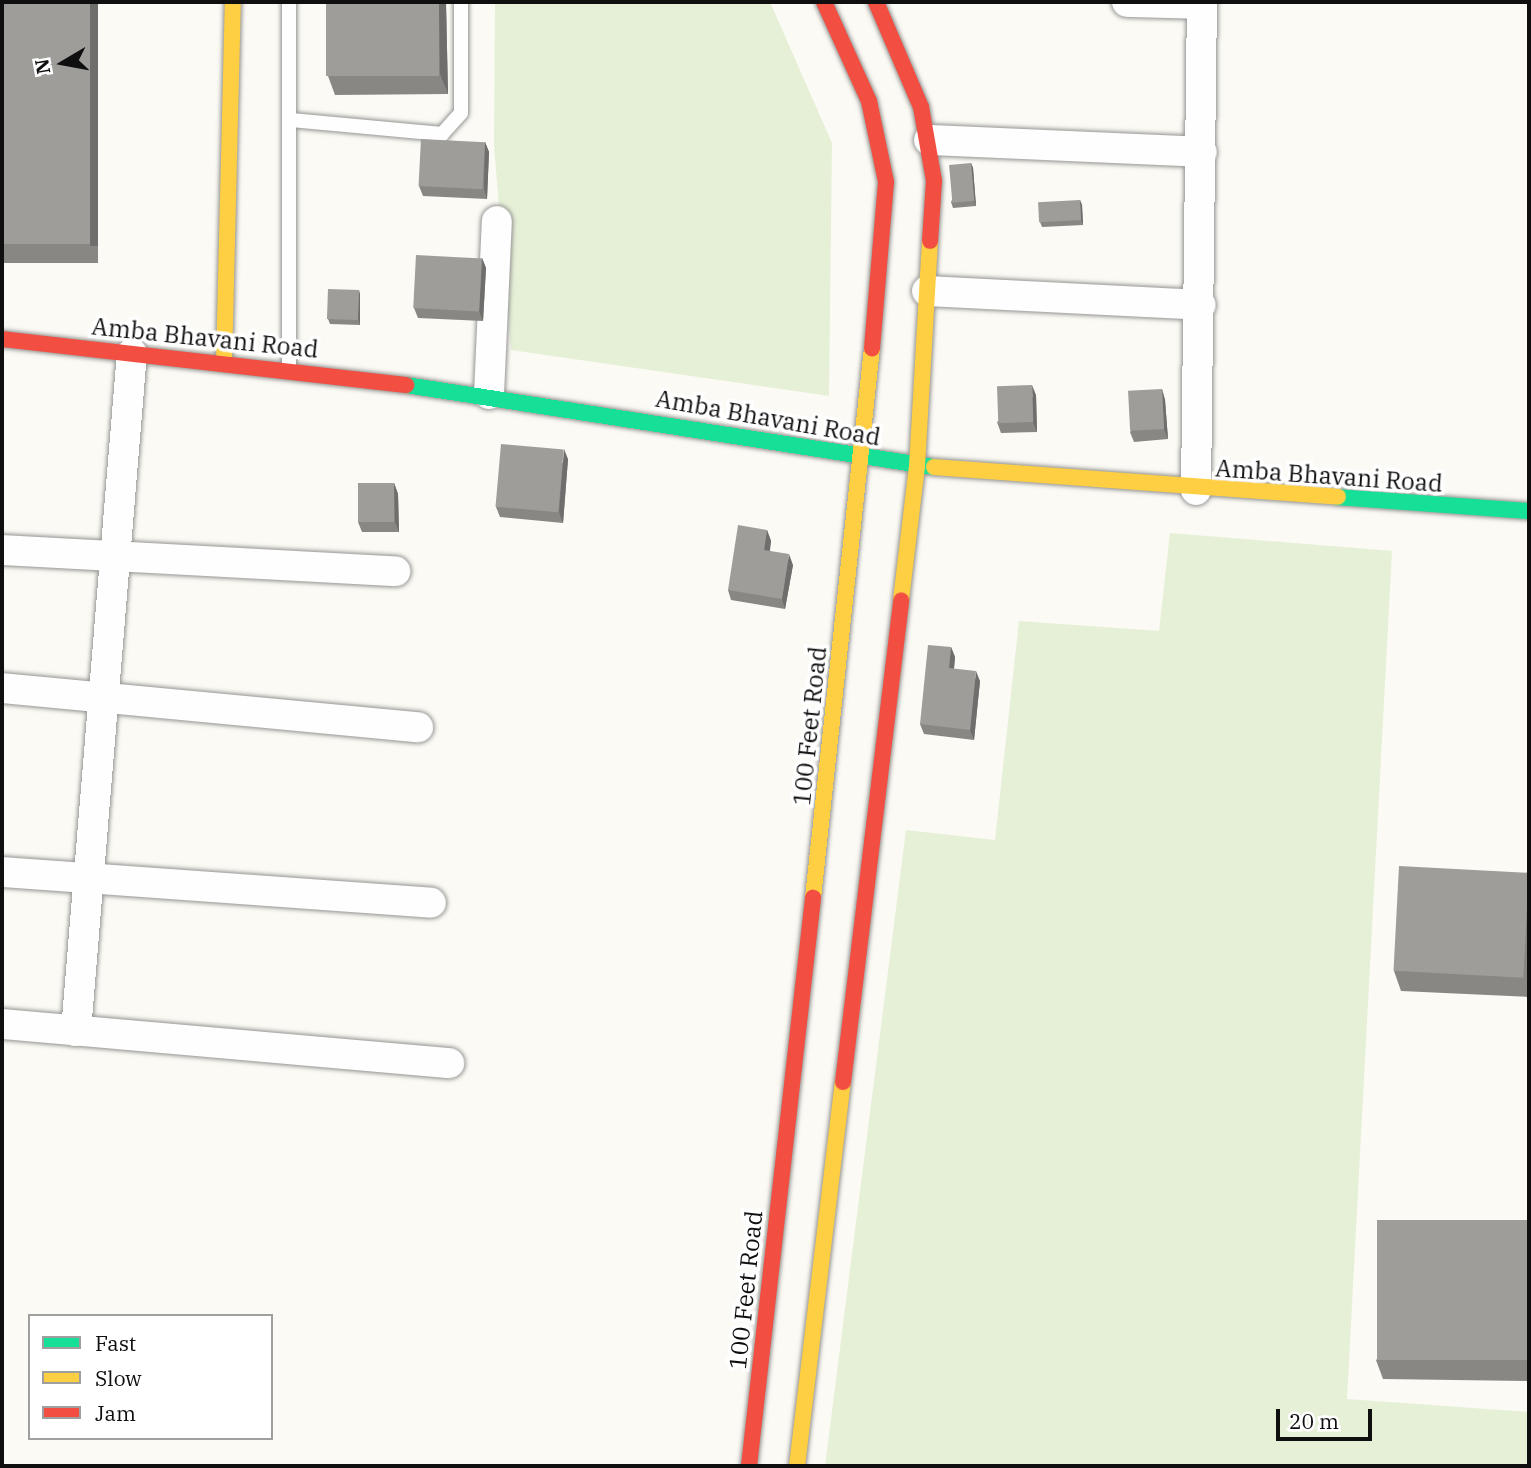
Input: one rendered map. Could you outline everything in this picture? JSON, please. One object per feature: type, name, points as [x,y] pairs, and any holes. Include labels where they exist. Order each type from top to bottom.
[{"type":"main road","points":[[224,363],[233,2]]},
{"type":"main road","name":"100 Feet Road","points":[[749,1466],[863,458],[886,183],[869,101],[824,2]]},
{"type":"main road","points":[[797,1466],[917,466],[934,181],[929,141],[913,83],[876,2]]},
{"type":"main road","name":"Amba Bhavani Road","points":[[2,339],[489,394],[917,466],[1196,490],[1529,511]]},
{"type":"street","points":[[1127,2],[1202,3],[1201,305],[1196,490]]},
{"type":"street","points":[[929,141],[1202,152]]},
{"type":"street","points":[[489,394],[497,221]]},
{"type":"street","points":[[928,291],[1201,305]]},
{"type":"street","points":[[76,1031],[92,875],[101,697],[116,558],[132,353]]},
{"type":"street","points":[[2,550],[395,571]]},
{"type":"street","points":[[2,688],[418,727]]},
{"type":"street","points":[[2,872],[92,875],[431,903]]},
{"type":"street","points":[[2,1024],[449,1063]]},
{"type":"lane","points":[[289,2],[289,370]]},
{"type":"lane","points":[[291,120],[448,130],[461,113],[461,2]]},
{"type":"green space","points":[[495,2],[770,2],[832,143],[829,396],[511,350],[494,146]]},
{"type":"green space","points":[[1170,533],[1392,551],[1347,1399],[1529,1412],[1529,1466],[825,1466],[906,830],[995,840],[1019,621],[1159,631]]},
{"type":"building","points":[[2,2],[90,2],[90,244],[2,244]]},
{"type":"building","points":[[326,2],[439,2],[439,76],[326,76]]},
{"type":"building","points":[[421,139],[485,142],[482,189],[419,186]]},
{"type":"building","points":[[971,163],[974,201],[952,203],[949,165]]},
{"type":"building","points":[[1080,200],[1081,220],[1039,222],[1038,202]]},
{"type":"building","points":[[416,255],[482,258],[479,311],[413,308]]},
{"type":"building","points":[[328,289],[359,290],[358,320],[327,319]]},
{"type":"building","points":[[1032,385],[1033,422],[998,423],[997,386]]},
{"type":"building","points":[[1162,389],[1164,429],[1130,431],[1128,391]]},
{"type":"building","points":[[501,444],[564,449],[558,512],[496,507]]},
{"type":"building","points":[[358,483],[394,483],[394,522],[358,522]]},
{"type":"building","points":[[738,525],[767,530],[764,550],[789,554],[782,599],[728,590]]},
{"type":"building","points":[[928,645],[951,647],[949,668],[976,671],[970,730],[920,724]]},
{"type":"building","points":[[1399,866],[1529,873],[1523,978],[1394,971]]},
{"type":"building","points":[[1377,1220],[1529,1220],[1529,1360],[1377,1360]]},
{"type":"traffic: fast","points":[[406,385],[934,467]]},
{"type":"traffic: fast","points":[[1338,497],[1529,511]]},
{"type":"traffic: slow","points":[[224,363],[233,2]]},
{"type":"traffic: slow","points":[[901,600],[917,466],[930,241]]},
{"type":"traffic: slow","points":[[813,898],[872,348]]},
{"type":"traffic: slow","points":[[934,467],[1338,497]]},
{"type":"traffic: slow","points":[[797,1466],[843,1082]]},
{"type":"traffic: jam","points":[[824,2],[869,101],[886,182],[872,348]]},
{"type":"traffic: jam","points":[[876,2],[921,107],[934,181],[930,241]]},
{"type":"traffic: jam","points":[[2,339],[406,385]]},
{"type":"traffic: jam","points":[[843,1082],[901,600]]},
{"type":"traffic: jam","points":[[749,1466],[813,898]]}]
